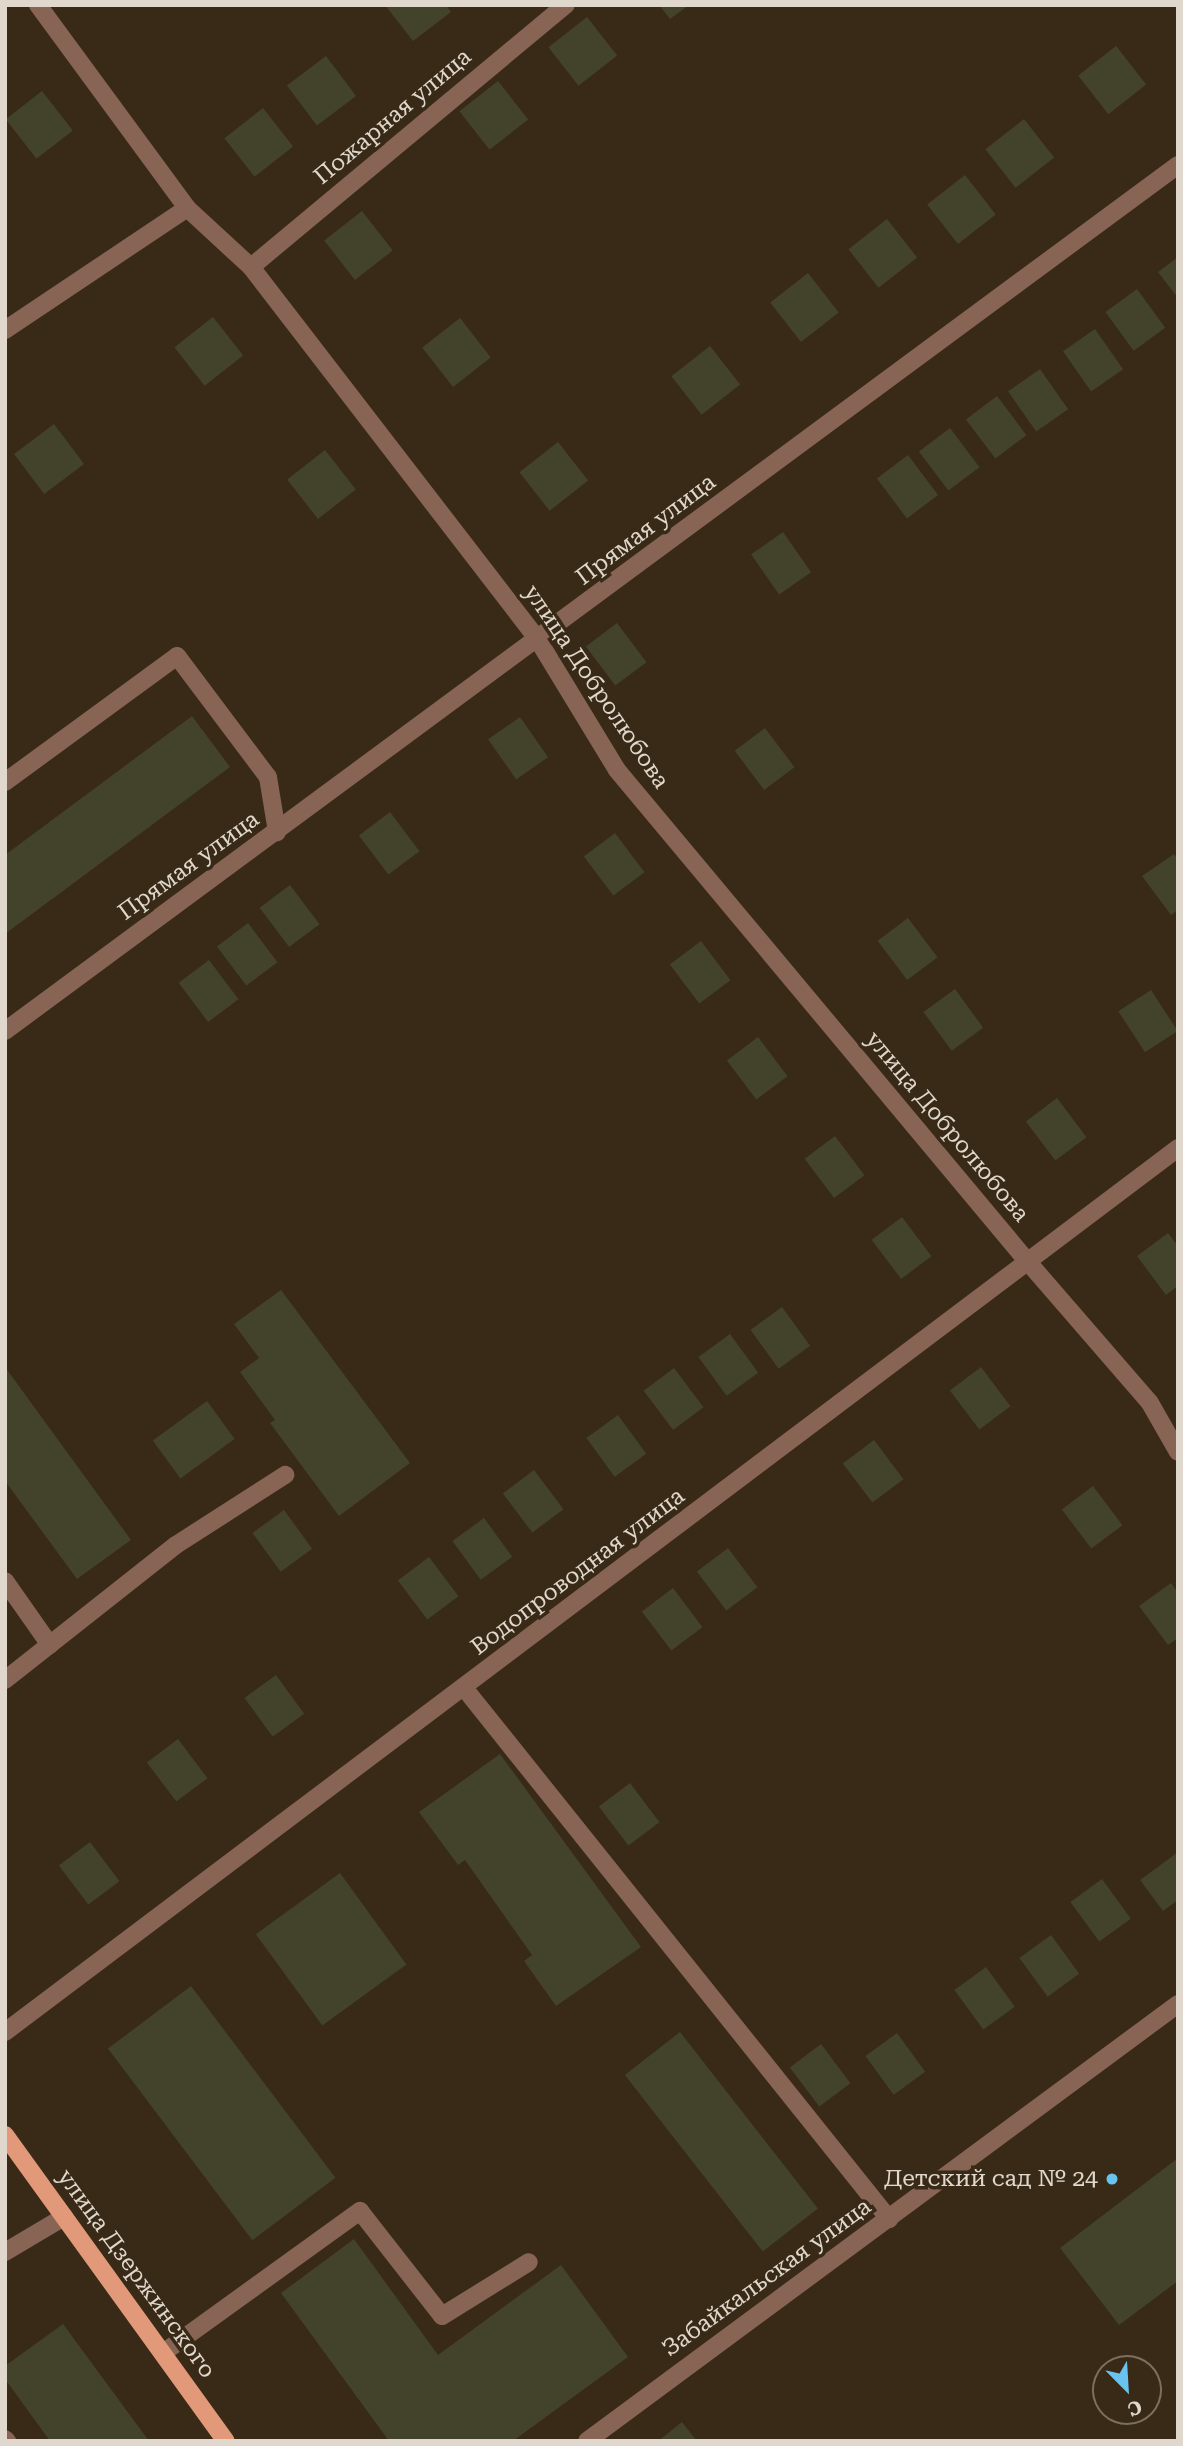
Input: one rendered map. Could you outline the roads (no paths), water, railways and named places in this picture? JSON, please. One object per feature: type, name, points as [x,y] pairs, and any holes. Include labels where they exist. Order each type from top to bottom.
[{"type":"main road","name":"улица Дзержинского","points":[[5,2135],[226,2441]]},
{"type":"street","name":"улица Добролюбова","points":[[38,5],[187,208],[251,267],[538,640],[617,770],[1028,1262],[1150,1403],[1178,1452]]},
{"type":"street","name":"Пожарная улица","points":[[251,267],[566,5]]},
{"type":"street","name":"Прямая улица","points":[[5,1031],[1178,165]]},
{"type":"street","points":[[5,330],[187,208]]},
{"type":"street","points":[[5,782],[177,656],[268,777],[277,832]]},
{"type":"street","name":"Водопроводная улица","points":[[5,2032],[465,1689],[1178,1148]]},
{"type":"street","points":[[5,1680],[176,1545],[285,1475]]},
{"type":"street","points":[[5,1581],[50,1645]]},
{"type":"street","points":[[465,1689],[889,2219]]},
{"type":"street","name":"Забайкальская улица","points":[[587,2441],[1178,2004]]},
{"type":"street","points":[[163,2353],[360,2211],[442,2316],[529,2262]]},
{"type":"street","points":[[5,2252],[64,2217]]},
{"type":"place","name":"Детский сад № 24","points":[[1112,2179]]}]
